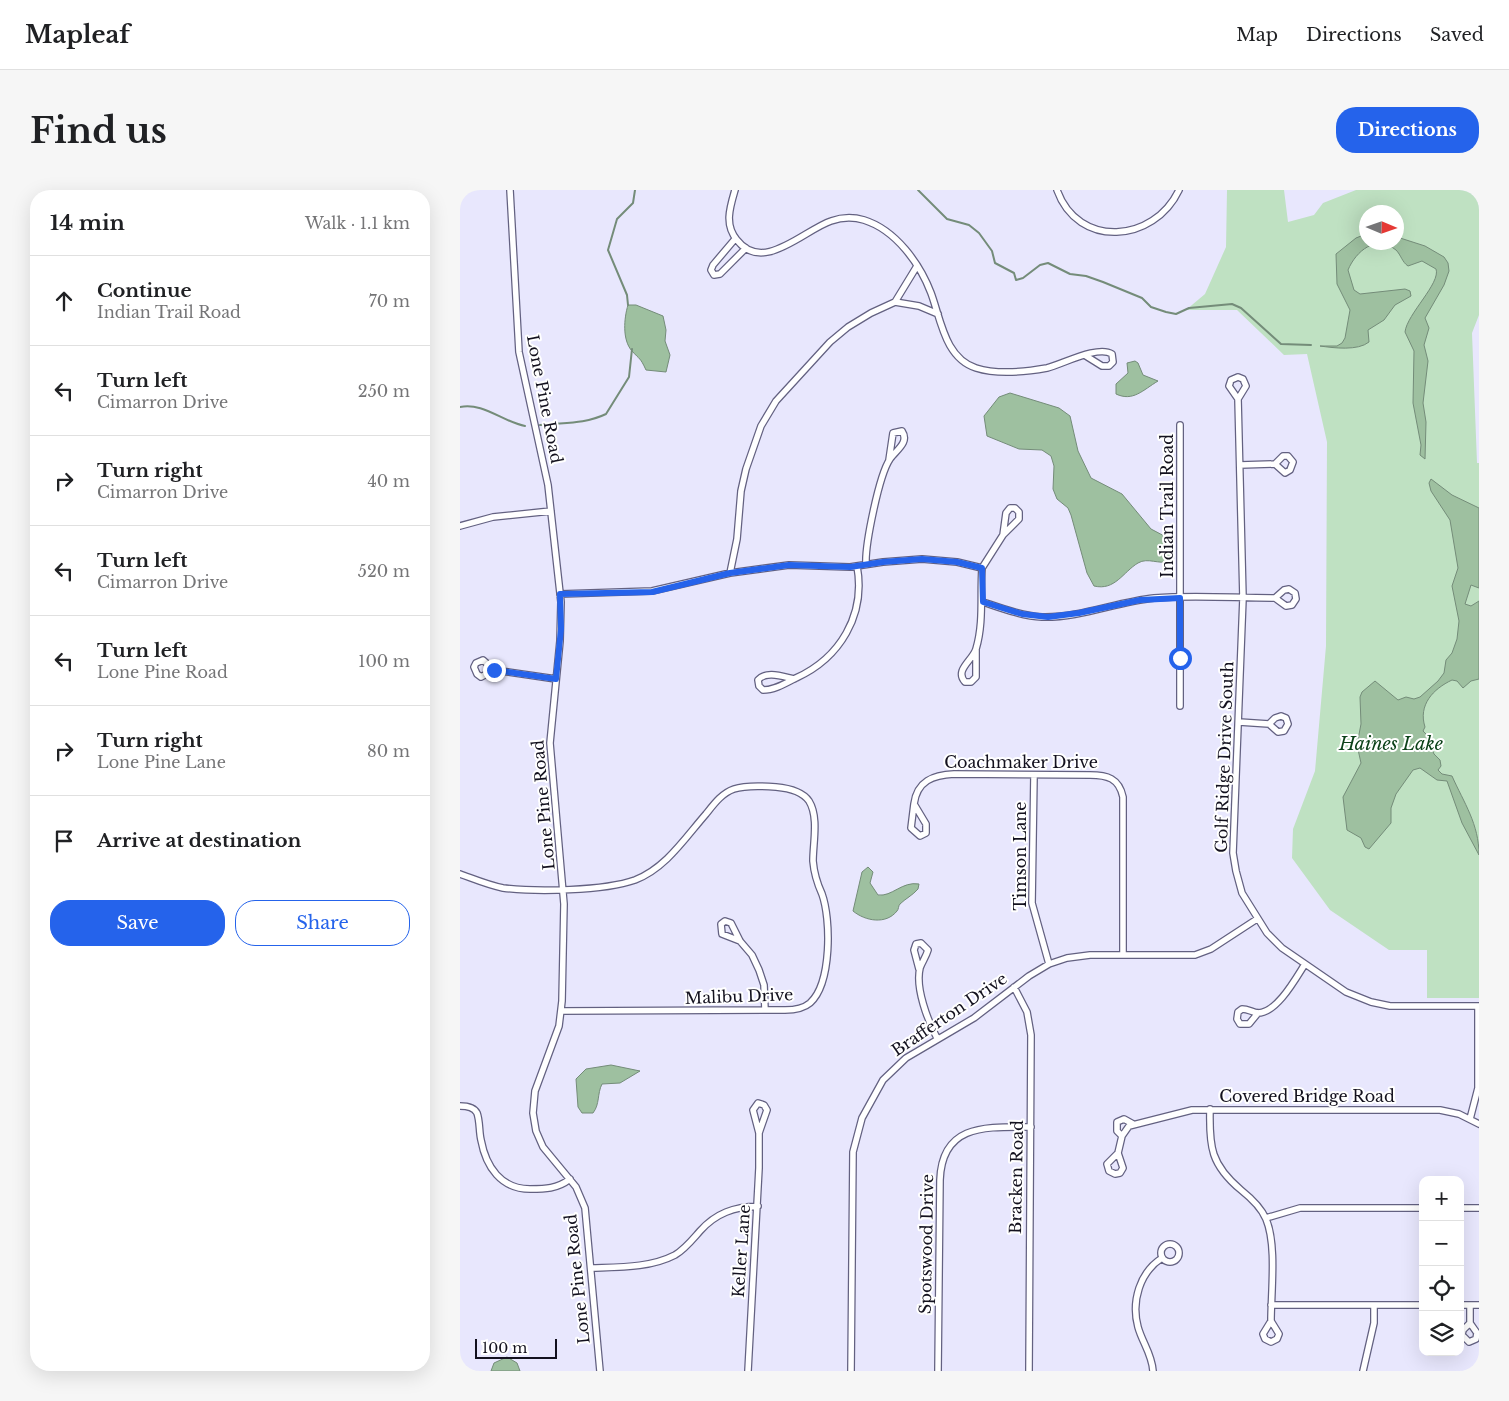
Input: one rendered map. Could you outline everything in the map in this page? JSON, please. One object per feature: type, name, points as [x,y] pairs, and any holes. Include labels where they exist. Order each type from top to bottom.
[{"type":"street","name":"Lone Pine Road","points":[[510,190],[519,352],[546,471],[560,594],[561,629],[550,756],[563,888],[562,1011],[557,1033],[535,1091],[533,1113],[536,1131],[543,1147],[570,1179],[585,1208],[600,1371]]},
{"type":"street","points":[[735,190],[729,216],[730,227],[735,239],[746,248],[764,252],[777,250],[830,221],[852,218],[871,223],[888,232],[917,266],[927,284],[952,349],[962,361],[978,369],[1002,372],[1039,369],[1086,356]]},
{"type":"street","points":[[1057,190],[1066,206],[1078,218],[1095,228],[1118,232],[1139,229],[1156,220],[1170,205],[1179,190]]},
{"type":"street","points":[[735,239],[713,265],[711,270],[714,275],[720,274],[746,248]]},
{"type":"street","points":[[730,573],[737,539],[743,480],[753,447],[768,412],[838,335],[861,319],[895,302],[917,266]]},
{"type":"street","points":[[895,302],[918,306],[938,314]]},
{"type":"street","name":"Golf Ridge Drive South","points":[[1238,399],[1243,598],[1234,859],[1242,893],[1257,919],[1274,942],[1346,992],[1381,1005],[1479,1006]]},
{"type":"street","name":"Indian Trail Road","points":[[1180,424],[1180,706]]},
{"type":"street","points":[[866,564],[869,536],[878,495],[889,460],[893,433],[902,431],[905,436],[904,441],[889,460]]},
{"type":"street","points":[[1240,465],[1275,464]]},
{"type":"street","points":[[460,526],[493,518],[551,511]]},
{"type":"street","points":[[976,650],[962,671],[962,678],[965,682],[971,682],[976,677],[976,650],[983,602],[982,568],[1003,535]]},
{"type":"street","points":[[560,594],[652,592],[730,573],[798,564],[843,568],[922,559],[957,562],[982,568]]},
{"type":"street","points":[[794,679],[768,675],[762,676],[758,680],[761,688],[767,690],[794,679],[825,662],[849,630],[860,594],[857,566]]},
{"type":"street","points":[[983,602],[1022,614],[1048,617],[1079,613],[1140,600],[1275,598]]},
{"type":"street","points":[[494,670],[556,679]]},
{"type":"street","points":[[1239,722],[1269,724]]},
{"type":"street","name":"Coachmaker Drive","points":[[914,804],[927,827],[926,833],[923,836],[917,835],[911,828],[914,804],[922,784],[938,775],[1103,775],[1112,778],[1119,786],[1123,803],[1123,955]]},
{"type":"street","name":"Timson Lane","points":[[1034,775],[1032,903],[1049,964]]},
{"type":"street","name":"Malibu Drive","points":[[460,874],[504,888],[563,888],[613,885],[630,881],[649,872],[673,852],[720,798],[734,789],[773,787],[801,794],[810,803],[813,814],[814,872],[827,916],[826,960],[819,989],[809,1004],[796,1010],[562,1011]]},
{"type":"street","name":"Brafferton Drive","points":[[851,1371],[852,1170],[857,1134],[865,1110],[883,1080],[900,1063],[937,1038],[983,1012],[1029,976],[1049,964],[1080,956],[1188,956],[1202,953],[1257,919]]},
{"type":"street","points":[[740,941],[752,955],[759,970],[764,986],[765,1010]]},
{"type":"street","points":[[1258,1013],[1270,1008],[1282,997],[1304,964]]},
{"type":"street","points":[[920,969],[924,1008],[937,1038]]},
{"type":"street","name":"Bracken Road","points":[[1014,988],[1024,1003],[1030,1023],[1028,1371]]},
{"type":"street","points":[[1470,1118],[1478,1092],[1479,1006]]},
{"type":"street","points":[[460,1106],[470,1107],[477,1114],[481,1141],[487,1160],[497,1176],[506,1184],[519,1189],[543,1189],[558,1187],[570,1179]]},
{"type":"street","points":[[1210,1109],[1210,1143],[1216,1163],[1227,1177],[1257,1204],[1266,1218],[1271,1236],[1271,1321]]},
{"type":"street","name":"Covered Bridge Road","points":[[1118,1153],[1122,1136],[1133,1124],[1185,1111],[1210,1109],[1440,1110],[1470,1118],[1479,1124]]},
{"type":"street","name":"Covered Bridge Road","points":[[1122,1136],[1117,1131],[1117,1122],[1124,1119],[1133,1124]]},
{"type":"street","name":"Spotswood Drive","points":[[938,1371],[940,1180],[944,1157],[957,1139],[971,1131],[990,1127],[1030,1127]]},
{"type":"street","name":"Keller Lane","points":[[748,1371],[758,1206],[759,1133]]},
{"type":"street","points":[[591,1268],[661,1261],[683,1250],[710,1220],[720,1214],[736,1208],[758,1206]]},
{"type":"street","points":[[1266,1218],[1300,1208],[1419,1208]]},
{"type":"street","points":[[1464,1208],[1479,1208]]},
{"type":"street","points":[[1153,1371],[1149,1353],[1138,1327],[1137,1303],[1139,1288],[1146,1272],[1162,1258]]},
{"type":"street","points":[[1271,1305],[1419,1305]]},
{"type":"street","points":[[1363,1371],[1374,1323],[1374,1305]]},
{"type":"street","points":[[1464,1305],[1479,1305]]},
{"type":"street","points":[[1470,1305],[1470,1323]]},
{"type":"shaded area","points":[[1227,190],[1284,190],[1288,222],[1314,215],[1323,203],[1356,190],[1479,190],[1479,315],[1472,333],[1477,463],[1479,463],[1479,998],[1427,998],[1427,950],[1389,950],[1330,910],[1292,858],[1293,829],[1315,771],[1326,646],[1327,442],[1307,354],[1284,355],[1237,310],[1186,310],[1205,294],[1226,247]]},
{"type":"water","points":[[1359,237],[1359,250],[1362,250],[1348,270],[1354,290],[1360,294],[1405,289],[1410,291],[1411,296],[1395,305],[1384,320],[1368,330],[1369,342],[1364,345],[1346,348],[1320,346],[1337,346],[1345,338],[1350,310],[1337,284],[1336,254]]},
{"type":"water","points":[[1404,239],[1425,246],[1444,257],[1448,263],[1449,271],[1444,285],[1425,318],[1429,328],[1424,345],[1428,361],[1423,403],[1426,422],[1425,459],[1420,455],[1421,445],[1413,403],[1414,351],[1405,332],[1411,317],[1434,282],[1436,269],[1422,261],[1408,266],[1396,250],[1404,250]]},
{"type":"water","points":[[628,305],[636,305],[663,316],[666,330],[665,341],[670,355],[666,372],[646,370],[629,346],[625,335]]},
{"type":"water","points":[[1135,361],[1138,363],[1143,375],[1158,381],[1133,396],[1128,397],[1116,394],[1116,384],[1128,373],[1127,363]]},
{"type":"water","points":[[1010,393],[1059,408],[1070,416],[1078,451],[1091,478],[1122,494],[1151,529],[1168,538],[1173,550],[1169,561],[1142,561],[1108,586],[1094,586],[1087,573],[1071,515],[1068,508],[1057,499],[1053,489],[1054,466],[1051,456],[1042,450],[1019,449],[987,436],[984,416],[999,397]]},
{"type":"water","name":"Haines Lake","points":[[1431,479],[1452,495],[1479,508],[1479,588],[1471,585],[1465,604],[1471,606],[1479,601],[1479,679],[1471,681],[1463,688],[1457,681],[1452,680],[1433,693],[1425,705],[1423,719],[1425,727],[1423,731],[1434,754],[1440,760],[1441,766],[1438,770],[1442,774],[1452,776],[1466,805],[1474,824],[1479,855],[1462,823],[1447,781],[1437,780],[1420,768],[1413,770],[1396,794],[1391,808],[1391,823],[1369,849],[1365,847],[1361,838],[1347,830],[1343,797],[1361,763],[1357,745],[1361,724],[1360,697],[1362,692],[1375,681],[1398,700],[1406,697],[1414,699],[1420,697],[1444,673],[1446,660],[1452,653],[1457,639],[1459,621],[1452,586],[1458,568],[1450,520],[1431,491],[1429,483]]},
{"type":"water","points":[[868,867],[873,872],[870,883],[878,895],[888,894],[913,884],[919,884],[918,889],[900,904],[897,911],[887,918],[875,920],[863,917],[853,911],[862,872]]},
{"type":"water","points":[[611,1065],[640,1071],[620,1083],[602,1084],[597,1106],[593,1113],[582,1113],[578,1107],[576,1079],[586,1069]]},
{"type":"water","points":[[507,1357],[517,1363],[520,1371],[491,1371],[494,1363]]},
{"type":"waterway","points":[[628,305],[627,295],[608,250],[617,219],[633,203],[635,190]]},
{"type":"waterway","points":[[918,190],[947,219],[969,225],[979,233],[992,251],[995,263],[1014,273],[1016,280],[1023,278],[1040,265],[1048,263],[1070,274],[1086,276],[1142,298],[1151,307],[1166,312],[1176,314],[1189,308],[1232,304],[1241,308],[1281,344],[1311,345]]},
{"type":"waterway","points":[[540,425],[581,422],[606,414],[629,377],[632,349]]},
{"type":"waterway","points":[[460,407],[477,407],[525,426]]},
{"type":"route","points":[[494,670],[556,679],[561,629],[560,594],[652,592],[730,573],[780,566],[807,564],[843,568],[908,559],[942,560],[982,568],[983,602],[1022,614],[1040,617],[1079,613],[1140,600],[1180,598],[1180,658]]}]
